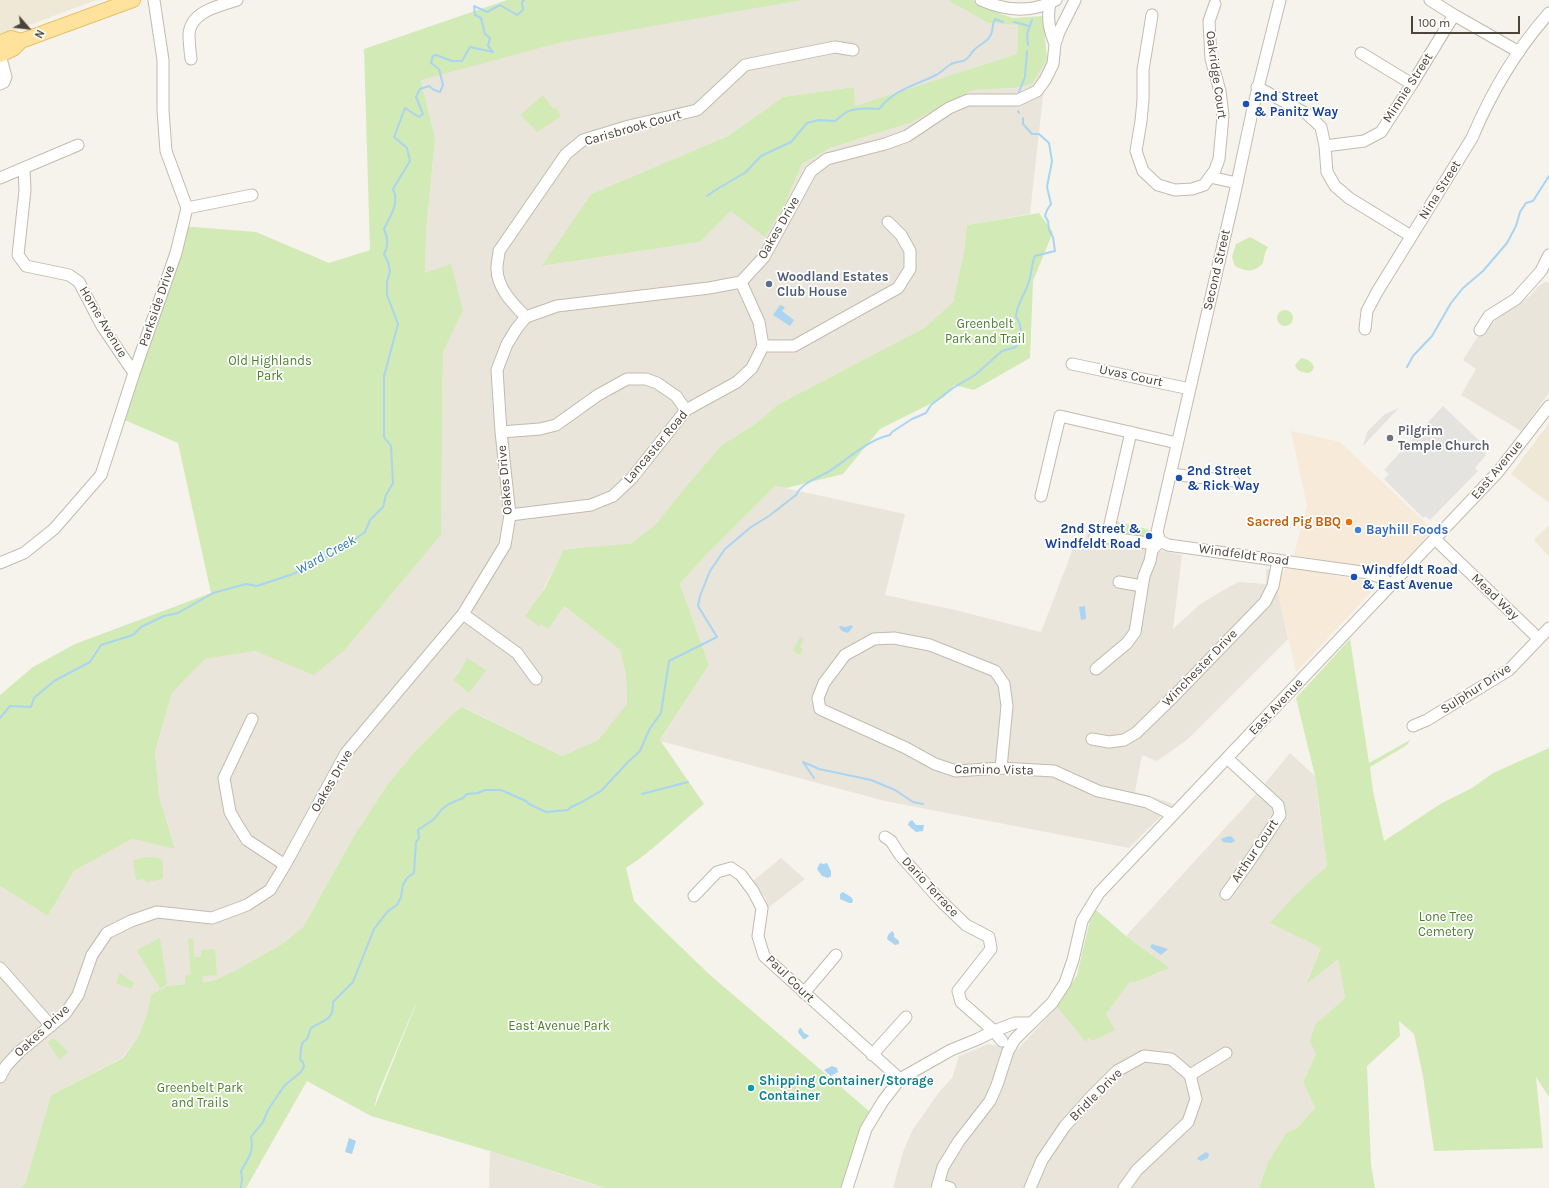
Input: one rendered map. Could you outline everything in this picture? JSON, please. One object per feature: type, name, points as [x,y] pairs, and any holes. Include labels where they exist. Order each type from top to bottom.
[{"type":"main road","points":[[0,55],[13,49],[21,41],[133,0]]},
{"type":"main road","points":[[0,43],[11,38],[21,41]]},
{"type":"street","points":[[154,0],[163,60],[163,110],[166,151],[187,208],[252,195]]},
{"type":"street","points":[[191,59],[189,33],[195,19],[207,10],[237,0]]},
{"type":"street","points":[[982,0],[1011,9],[1030,9],[1053,2],[1059,32]]},
{"type":"street","name":"Oakes Drive","points":[[740,282],[764,257],[811,171],[826,159],[885,144],[907,136],[949,108],[968,100],[1018,100],[1037,91],[1053,64],[1055,44],[1059,32],[1075,0]]},
{"type":"street","name":"Second Street","points":[[1160,540],[1157,532],[1258,87],[1280,0]]},
{"type":"street","points":[[1430,0],[1454,16],[1519,52]]},
{"type":"street","name":"Oakes Drive","points":[[1053,2],[1048,16],[1050,33],[1055,44]]},
{"type":"street","name":"Oakridge Court","points":[[1213,174],[1219,159],[1223,116],[1220,91],[1211,58],[1209,21],[1215,4]]},
{"type":"street","name":"Nina Street","points":[[1365,329],[1367,311],[1411,236],[1472,138],[1484,111],[1519,52],[1531,33],[1549,13]]},
{"type":"street","points":[[1152,15],[1142,70],[1144,100],[1142,121],[1136,151],[1143,171],[1158,185],[1175,190],[1192,189],[1204,185],[1213,174],[1238,180]]},
{"type":"street","name":"Minnie Street","points":[[1325,146],[1364,141],[1381,132],[1454,16]]},
{"type":"street","name":"Carisbrook Court","points":[[526,317],[509,300],[501,284],[497,268],[500,251],[566,154],[582,140],[630,126],[697,110],[745,66],[836,47],[853,50]]},
{"type":"street","points":[[1361,53],[1412,84]]},
{"type":"street","points":[[0,55],[6,77],[4,82],[0,84]]},
{"type":"street","points":[[1258,87],[1307,114],[1321,127],[1325,146],[1327,172],[1335,186],[1349,198],[1411,236]]},
{"type":"street","points":[[0,178],[78,145]]},
{"type":"street","name":"Home Avenue","points":[[24,169],[25,190],[18,255],[26,266],[69,276],[79,282],[102,326],[134,373]]},
{"type":"street","name":"Parkside Drive","points":[[0,563],[24,553],[54,529],[101,475],[134,373],[176,253],[187,208]]},
{"type":"street","points":[[526,317],[557,306],[709,288],[740,282],[759,322],[763,346],[794,346],[898,288],[910,269],[910,251],[902,235],[888,222]]},
{"type":"street","points":[[1480,330],[1489,316],[1516,299],[1545,273],[1549,255]]},
{"type":"street","name":"Oakes Drive","points":[[0,1076],[6,1066],[19,1052],[65,1014],[78,995],[92,955],[107,933],[131,921],[157,912],[212,918],[247,905],[270,890],[346,753],[463,614],[505,545],[510,515],[501,432],[497,370],[507,344],[526,317]]},
{"type":"street","name":"Lancaster Road","points":[[510,515],[591,505],[613,496],[632,478],[686,410],[737,382],[752,368],[763,346]]},
{"type":"street","name":"Uvas Court","points":[[1072,364],[1190,388]]},
{"type":"street","points":[[501,432],[540,429],[556,425],[598,395],[627,379],[646,379],[657,383],[676,396],[686,410]]},
{"type":"street","name":"East Avenue","points":[[937,1186],[943,1167],[959,1141],[990,1101],[1008,1051],[1015,1039],[1052,1003],[1065,983],[1073,960],[1082,921],[1099,893],[1498,472],[1549,406]]},
{"type":"street","points":[[1041,496],[1060,416],[1177,443]]},
{"type":"street","points":[[1107,537],[1131,432]]},
{"type":"street","points":[[1170,474],[1234,481]]},
{"type":"street","name":"Windfeldt Road","points":[[1095,536],[1148,543],[1160,540],[1168,545],[1369,573],[1384,579],[1390,586]]},
{"type":"street","name":"Mead Way","points":[[1435,539],[1538,638]]},
{"type":"street","points":[[1096,669],[1127,643],[1135,632],[1144,576],[1150,561],[1152,550],[1160,540]]},
{"type":"street","name":"Winchester Drive","points":[[1092,739],[1109,742],[1124,740],[1136,733],[1265,602],[1273,586],[1278,560]]},
{"type":"street","points":[[1119,582],[1142,586]]},
{"type":"street","points":[[463,614],[517,653],[536,679]]},
{"type":"street","name":"Sulphur Drive","points":[[1413,726],[1427,720],[1509,670],[1549,628]]},
{"type":"street","name":"Camino Vista","points":[[1001,768],[1007,706],[1004,684],[995,671],[930,645],[894,638],[874,639],[845,655],[824,683],[818,698],[820,709],[906,748],[935,764],[956,771],[1001,768],[1054,771],[1098,790],[1147,802],[1172,815]]},
{"type":"street","points":[[252,719],[224,778],[230,812],[247,840],[285,865]]},
{"type":"street","name":"Arthur Court","points":[[1226,894],[1280,815],[1278,805],[1227,758]]},
{"type":"street","name":"Dario Terrace","points":[[885,837],[891,841],[900,855],[941,901],[966,925],[989,937],[991,949],[958,991],[961,1002],[994,1031],[1002,1041]]},
{"type":"street","name":"Paul Court","points":[[694,896],[717,872],[731,868],[741,875],[753,891],[762,908],[758,936],[764,956],[900,1079]]},
{"type":"street","points":[[804,993],[836,955]]},
{"type":"street","points":[[0,968],[51,1026]]},
{"type":"street","points":[[872,1055],[906,1017]]},
{"type":"street","points":[[847,1188],[866,1129],[883,1101],[900,1079],[950,1050],[994,1031],[1015,1023],[1031,1023]]},
{"type":"street","points":[[978,1039],[1002,1041],[1008,1051]]},
{"type":"street","points":[[1124,1188],[1137,1170],[1188,1122],[1196,1099],[1190,1075],[1226,1053]]},
{"type":"street","name":"Bridle Drive","points":[[1030,1188],[1042,1160],[1065,1126],[1116,1071],[1144,1056],[1171,1058],[1190,1075]]},
{"type":"street","points":[[937,1186],[950,1188]]},
{"type":"shaded area","points":[[0,0],[96,0],[0,36]]},
{"type":"shaded area","points":[[803,0],[949,0],[988,23],[1018,24],[1017,54],[855,107],[854,87],[783,97],[728,136],[591,194],[543,266],[700,242],[731,211],[785,204],[802,164],[830,148],[910,123],[973,90],[1015,88],[1032,84],[1047,59],[1030,214],[967,225],[964,251],[953,302],[924,328],[777,405],[758,422],[722,445],[655,525],[631,545],[585,547],[563,550],[543,590],[620,650],[626,675],[627,705],[598,740],[562,756],[463,707],[450,716],[416,750],[387,785],[354,836],[303,927],[282,944],[215,980],[167,986],[151,994],[147,1014],[138,1037],[122,1058],[51,1095],[25,1184],[20,1188],[0,1188],[0,886],[48,916],[74,871],[132,839],[175,849],[159,796],[155,752],[172,693],[205,659],[255,651],[314,674],[344,651],[441,535],[443,352],[463,311],[425,273],[426,233],[435,138],[421,79],[564,41]]},
{"type":"shaded area","points":[[1545,282],[1549,283],[1549,393],[1521,431],[1461,395],[1476,369],[1463,360],[1485,325],[1488,327],[1496,319],[1530,296]]},
{"type":"shaded area","points":[[1443,406],[1484,445],[1486,455],[1475,468],[1478,471],[1430,520],[1425,516],[1423,518],[1384,479],[1389,474],[1384,470]]},
{"type":"shaded area","points":[[1399,408],[1363,446],[1367,432],[1385,414]]},
{"type":"shaded area","points":[[1549,423],[1549,503],[1511,474]]},
{"type":"shaded area","points":[[1291,431],[1340,442],[1433,530],[1395,571],[1294,555],[1307,505]]},
{"type":"shaded area","points":[[775,486],[905,514],[885,595],[955,610],[1041,632],[1074,546],[1083,548],[1088,530],[1146,540],[1145,547],[1182,555],[1173,629],[1199,605],[1238,582],[1266,584],[1266,569],[1283,572],[1277,588],[1288,639],[1187,740],[1157,761],[1142,755],[1135,792],[1169,802],[1174,805],[1129,848],[885,801],[660,741],[709,665],[680,584],[703,558]]},
{"type":"shaded area","points":[[1549,525],[1549,557],[1534,540]]},
{"type":"shaded area","points":[[1289,566],[1331,575],[1370,581],[1373,586],[1373,590],[1296,672],[1277,588],[1283,572]]},
{"type":"shaded area","points":[[1290,753],[1315,776],[1327,866],[1298,892],[1321,948],[1306,983],[1338,959],[1345,998],[1316,1025],[1316,1054],[1303,1082],[1315,1108],[1297,1128],[1286,1133],[1268,1162],[1259,1188],[893,1188],[903,1152],[912,1131],[939,1092],[952,1078],[959,1056],[988,1044],[1018,1049],[1057,1007],[1086,1041],[1130,982],[1136,982],[1170,968],[1126,936],[1258,792]]},
{"type":"shaded area","points":[[781,858],[805,879],[768,908],[766,899],[753,881]]},
{"type":"shaded area","points":[[490,1151],[578,1180],[605,1188],[489,1188]]},
{"type":"green space","name":"Old Highlands Park","points":[[507,0],[803,0],[562,42],[421,80],[435,138],[426,233],[425,273],[451,264],[463,311],[443,352],[441,535],[344,651],[314,675],[255,651],[205,659],[172,693],[155,752],[159,796],[175,849],[132,839],[74,871],[48,916],[0,886],[0,695],[33,667],[75,644],[211,593],[178,443],[120,418],[181,226],[256,232],[329,263],[370,250],[364,49]]},
{"type":"green space","points":[[949,0],[973,0],[979,6],[1013,18],[1043,16],[1047,59],[1032,84],[1015,88],[973,90],[910,123],[830,148],[802,164],[785,204],[765,237],[731,211],[700,242],[542,266],[591,194],[728,136],[783,97],[854,87],[855,106],[1017,54],[1018,25],[988,23]]},
{"type":"green space","points":[[543,95],[553,109],[555,107],[561,116],[537,132],[520,115]]},
{"type":"green space","points":[[1039,213],[1053,232],[1033,281],[1030,358],[974,390],[954,385],[944,397],[880,429],[843,474],[786,488],[775,486],[703,558],[680,584],[709,665],[660,740],[704,804],[657,845],[626,868],[634,901],[656,923],[710,975],[869,1111],[862,1124],[842,1188],[605,1188],[490,1151],[371,1116],[307,1081],[246,1188],[20,1188],[25,1184],[51,1095],[123,1058],[138,1037],[147,1014],[151,994],[167,986],[185,984],[185,976],[191,974],[188,939],[193,939],[194,957],[201,957],[201,950],[215,949],[217,975],[202,976],[203,982],[215,980],[236,970],[282,944],[303,927],[354,836],[387,785],[416,750],[450,716],[462,707],[562,756],[598,740],[627,704],[626,675],[620,650],[564,606],[548,629],[541,624],[539,627],[525,616],[544,590],[563,550],[631,544],[655,525],[722,445],[758,422],[777,405],[924,328],[953,302],[964,251],[967,225]],"holes":[[[416,1004],[374,1109],[377,1096]]]},
{"type":"green space","points":[[1250,237],[1268,247],[1263,263],[1256,269],[1246,270],[1235,266],[1232,257],[1236,244]]},
{"type":"green space","points":[[1285,310],[1292,315],[1293,318],[1288,325],[1285,326],[1278,321],[1277,318],[1282,311]]},
{"type":"green space","points":[[1301,358],[1312,363],[1314,367],[1312,371],[1309,373],[1302,372],[1297,369],[1295,365]]},
{"type":"green space","points":[[1115,521],[1150,530],[1149,538],[1116,533],[1114,527]]},
{"type":"green space","points":[[800,637],[804,639],[800,647],[803,649],[800,655],[793,651]]},
{"type":"green space","name":"Lone Tree Cemetery","points":[[1350,639],[1369,763],[1410,740],[1407,745],[1370,767],[1373,791],[1384,841],[1442,803],[1472,788],[1493,773],[1549,748],[1549,1097],[1536,1077],[1543,1148],[1434,1151],[1423,1076],[1414,1034],[1399,1021],[1400,1036],[1367,1066],[1371,1165],[1375,1188],[1259,1188],[1268,1162],[1286,1133],[1297,1128],[1315,1108],[1303,1082],[1316,1054],[1310,1041],[1315,1025],[1345,998],[1338,959],[1306,984],[1321,948],[1270,923],[1298,892],[1327,866],[1315,776],[1296,698]]},
{"type":"green space","points":[[467,658],[486,670],[469,693],[453,680],[461,670]]},
{"type":"green space","points":[[146,857],[158,858],[163,861],[163,879],[146,882],[145,879],[136,880],[133,860]]},
{"type":"green space","points":[[1096,910],[1126,936],[1170,968],[1136,982],[1130,982],[1106,1014],[1115,1030],[1092,1041],[1089,1037],[1086,1042],[1057,1007],[1077,975],[1090,920]]},
{"type":"green space","points":[[160,938],[167,984],[160,988],[137,950]]},
{"type":"green space","points":[[120,973],[134,983],[131,989],[116,983]]},
{"type":"green space","points":[[54,1038],[68,1052],[59,1060],[48,1042]]},
{"type":"water","points":[[780,305],[785,307],[782,311],[794,320],[790,326],[773,315]]},
{"type":"water","points":[[1085,606],[1086,619],[1081,620],[1079,607]]},
{"type":"water","points":[[851,625],[853,627],[848,633],[842,631],[839,627],[846,627]]},
{"type":"water","points":[[912,820],[916,825],[924,825],[923,831],[916,832],[908,825]]},
{"type":"water","points":[[1230,836],[1235,841],[1231,843],[1223,842],[1221,839],[1223,838]]},
{"type":"water","points":[[820,863],[827,863],[831,871],[831,876],[828,878],[822,876],[817,869]]},
{"type":"water","points":[[843,892],[851,897],[853,900],[852,903],[840,899],[840,894]]},
{"type":"water","points":[[892,931],[894,933],[894,937],[899,941],[899,944],[895,945],[887,939],[888,935]]},
{"type":"water","points":[[1152,944],[1168,949],[1161,955],[1150,947]]},
{"type":"water","points":[[801,1028],[804,1033],[809,1036],[805,1039],[803,1039],[798,1032]]},
{"type":"water","points":[[832,1066],[837,1068],[838,1072],[831,1076],[824,1070]]},
{"type":"water","points":[[349,1138],[356,1141],[352,1154],[345,1152]]},
{"type":"water","points":[[1206,1152],[1209,1154],[1208,1158],[1201,1161],[1197,1159],[1198,1157]]},
{"type":"waterway","name":"Ward Creek","points":[[0,718],[10,706],[31,707],[34,698],[54,681],[90,662],[101,645],[133,635],[141,627],[164,616],[178,613],[213,593],[246,584],[257,586],[293,574],[342,549],[365,532],[370,520],[383,507],[386,495],[393,483],[391,446],[384,437],[384,376],[398,324],[387,295],[387,282],[390,271],[384,254],[387,248],[384,229],[395,204],[395,194],[393,189],[410,161],[407,148],[394,137],[405,108],[419,117],[423,114],[416,97],[420,89],[429,86],[440,92],[443,85],[439,69],[431,63],[433,56],[436,55],[452,61],[462,61],[470,47],[493,52],[488,46],[490,38],[485,34],[481,18],[475,15],[474,6],[487,12],[500,5],[517,15],[523,10],[522,2],[524,0]]},
{"type":"waterway","points":[[707,196],[746,172],[761,156],[791,142],[807,123],[819,120],[835,121],[848,111],[857,109],[879,109],[885,102],[898,92],[936,75],[951,64],[965,60],[990,36],[995,19],[1003,22]]},
{"type":"waterway","points":[[1028,45],[1027,34],[1032,20]]},
{"type":"waterway","points":[[1014,22],[1029,26]]},
{"type":"waterway","points":[[1019,92],[1025,77],[1027,51]]},
{"type":"waterway","points":[[241,1188],[241,1171],[251,1151],[251,1137],[263,1122],[268,1110],[284,1086],[301,1072],[304,1067],[303,1062],[300,1060],[303,1042],[307,1039],[311,1028],[330,1016],[332,1013],[333,1002],[353,982],[374,929],[388,911],[397,905],[401,897],[403,885],[407,878],[414,873],[416,842],[419,838],[418,830],[434,819],[442,809],[449,804],[463,798],[467,794],[478,793],[485,790],[501,790],[546,812],[568,810],[601,791],[640,751],[649,730],[661,713],[669,661],[717,637],[698,606],[700,596],[710,571],[725,549],[751,527],[769,516],[796,495],[806,484],[828,472],[873,441],[890,435],[892,432],[912,419],[926,413],[931,405],[953,388],[975,375],[1002,351],[1016,347],[1020,332],[1020,324],[1016,317],[1017,311],[1030,278],[1035,256],[1055,251],[1053,237],[1049,230],[1048,221],[1045,216],[1051,204],[1047,187],[1052,161],[1049,143],[1039,134],[1032,134],[1023,124],[1023,118]]},
{"type":"waterway","points":[[1407,367],[1413,356],[1432,336],[1451,303],[1463,288],[1483,271],[1507,243],[1516,226],[1520,212],[1526,203],[1533,201],[1549,176]]},
{"type":"waterway","points":[[814,778],[803,762],[819,769],[871,780],[895,790],[913,802],[923,804]]},
{"type":"waterway","points":[[642,794],[688,782]]},
{"type":"place","name":"2nd Street & Panitz Way","points":[[1246,104]]},
{"type":"place","name":"Woodland Estates Club House","points":[[769,284]]},
{"type":"place","name":"Pilgrim Temple Church","points":[[1390,438]]},
{"type":"place","name":"2nd Street & Rick Way","points":[[1179,478]]},
{"type":"place","name":"Sacred Pig BBQ","points":[[1349,522]]},
{"type":"place","name":"Bayhill Foods","points":[[1358,530]]},
{"type":"place","name":"2nd Street & Windfeldt Road","points":[[1149,536]]},
{"type":"place","name":"Windfeldt Road & East Avenue","points":[[1354,577]]},
{"type":"place","name":"Shipping Container/Storage Container","points":[[751,1088]]},
{"type":"park label","name":"Greenbelt Park and Trail","points":[[985,332]]},
{"type":"park label","name":"East Avenue Park","points":[[559,1026]]},
{"type":"park label","name":"Greenbelt Park and Trails","points":[[200,1096]]}]
